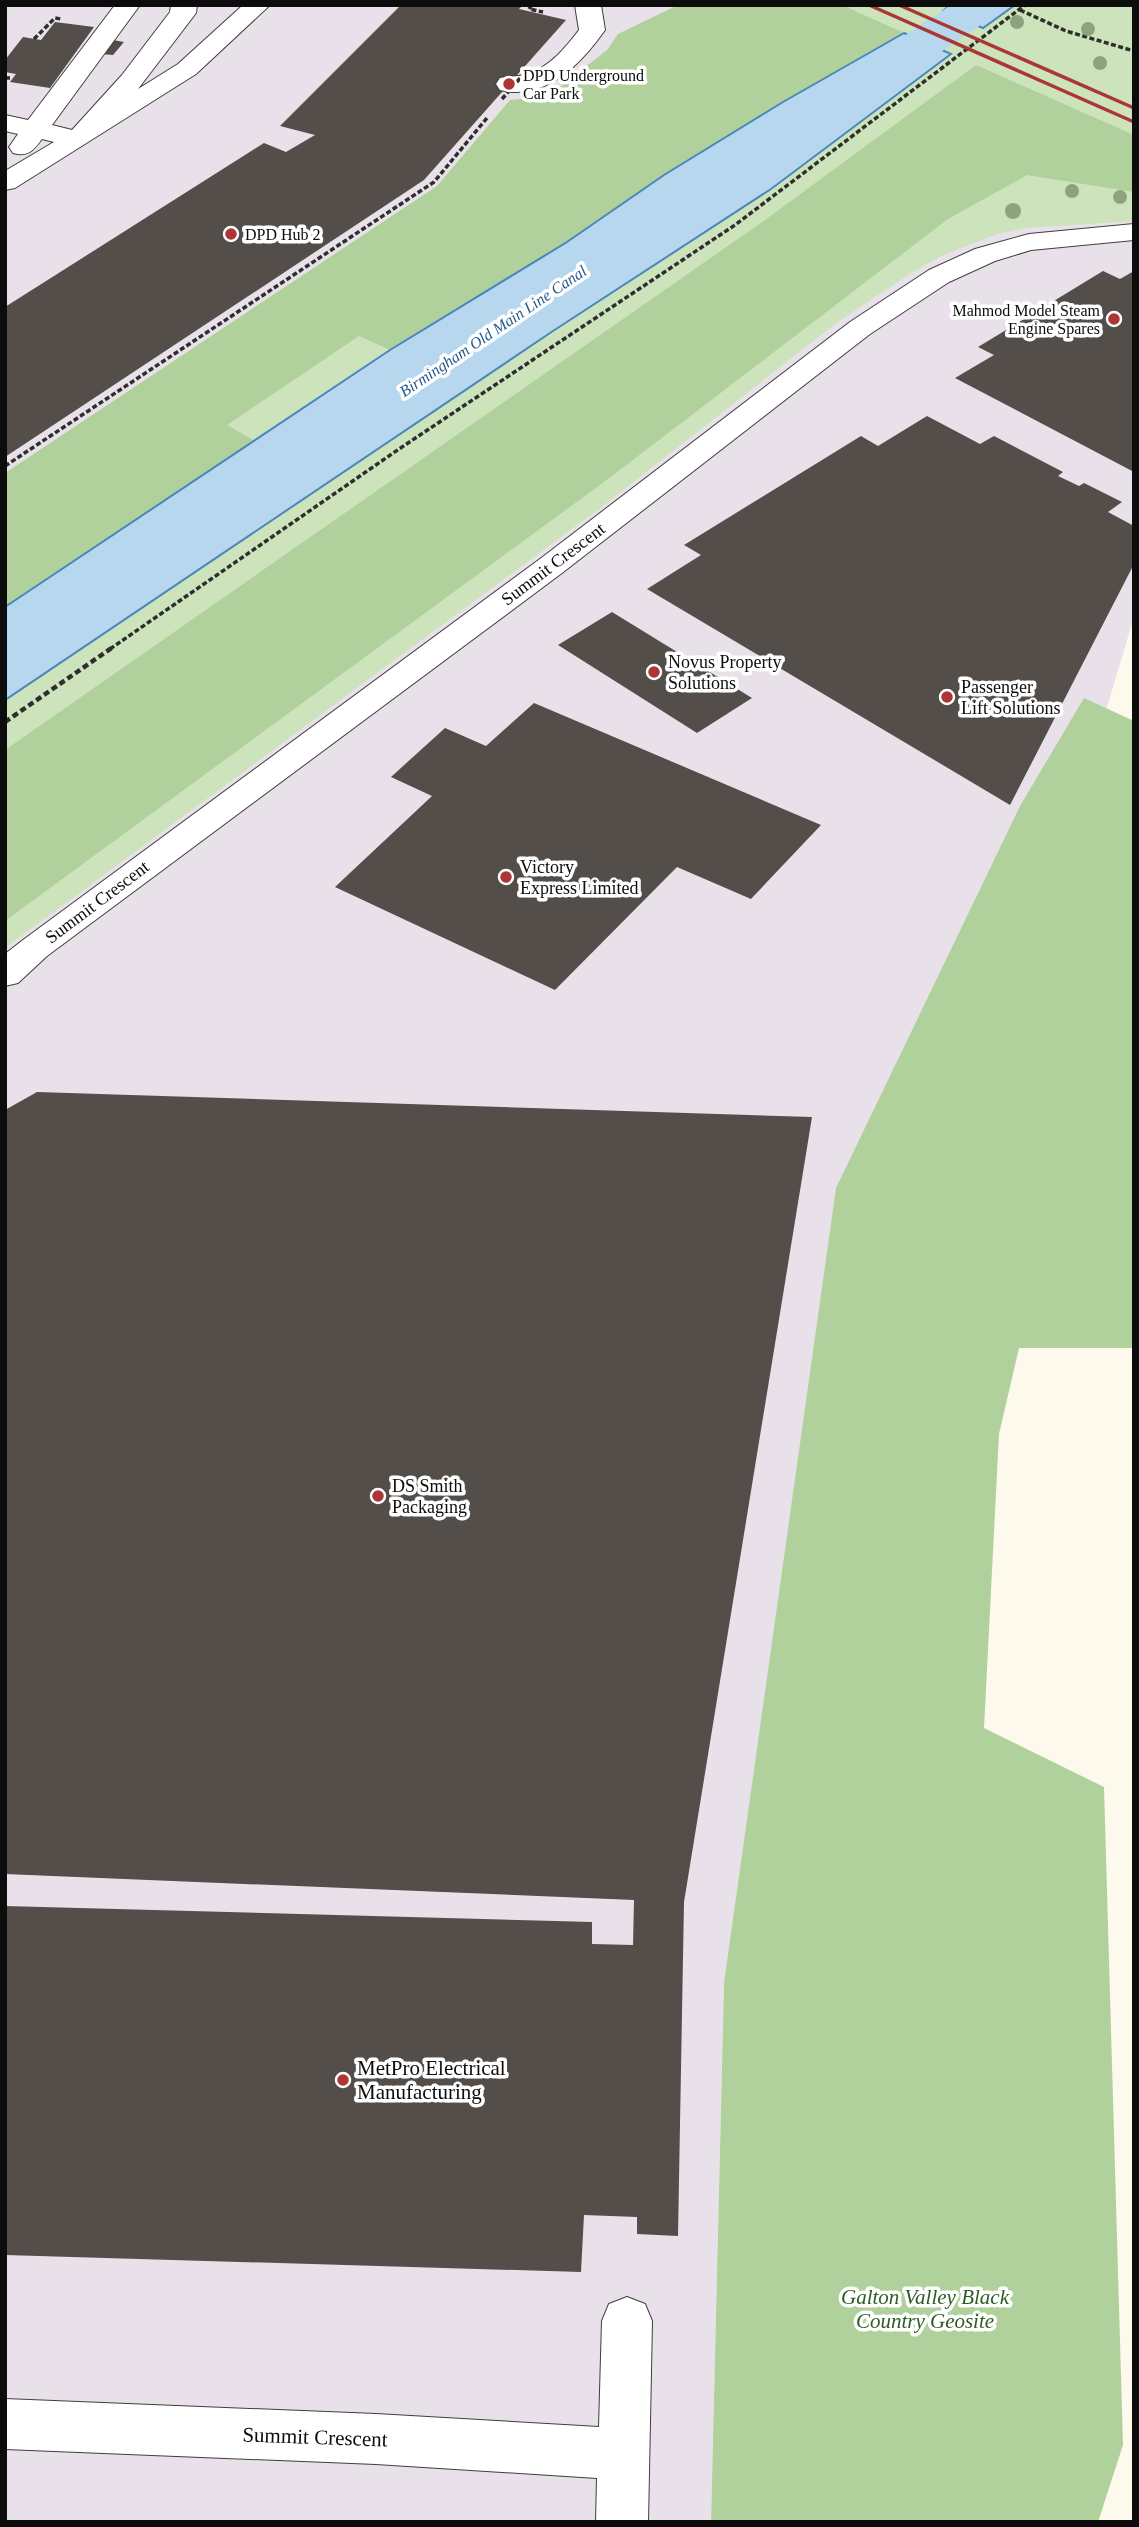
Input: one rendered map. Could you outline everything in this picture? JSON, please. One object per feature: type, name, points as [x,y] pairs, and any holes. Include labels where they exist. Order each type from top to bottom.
[{"type":"street","points":[[5,168],[128,5]]},
{"type":"street","points":[[70,137],[160,5]]},
{"type":"street","points":[[5,182],[39,162],[70,137],[151,55],[183,13],[184,5]]},
{"type":"street","points":[[5,123],[70,137],[187,69],[258,5]]},
{"type":"street","points":[[511,86],[545,78],[577,50],[592,30],[588,5]]},
{"type":"street","points":[[5,144],[8,153],[5,168]]},
{"type":"street","name":"Summit Crescent","points":[[5,974],[35,948],[551,566],[860,328],[916,291],[939,276],[985,255],[1029,242],[1134,232]]},
{"type":"street","points":[[622,2522],[627,2322]]},
{"type":"street","name":"Summit Crescent","points":[[5,2424],[376,2439],[624,2454]]},
{"type":"path","points":[[5,722],[399,449],[735,225],[1025,5]]},
{"type":"path","points":[[1019,10],[1066,31],[1134,51]]},
{"type":"path","points":[[5,78],[12,78]]},
{"type":"path","points":[[5,466],[434,182],[494,109]]},
{"type":"shaded area","points":[[5,5],[678,5],[618,34],[607,50],[561,86],[532,98],[510,100],[437,186],[5,473]]},
{"type":"shaded area","points":[[1134,192],[1134,617],[724,1983],[711,2522],[5,2522],[5,921],[948,219]]},
{"type":"green space","points":[[678,5],[1134,5],[1134,221],[1027,228],[998,234],[943,255],[911,273],[835,324],[599,509],[5,948],[5,473],[437,186],[510,100],[532,98],[561,86],[607,50],[618,34]]},
{"type":"green space","points":[[678,5],[842,5],[904,33],[783,102],[664,175],[567,242],[390,350],[359,336],[227,425],[255,441],[5,607],[5,473],[437,186],[510,100],[532,98],[561,86],[607,50],[618,34]]},
{"type":"green space","points":[[976,65],[1134,135],[1134,192],[1027,175],[948,219],[608,479],[5,921],[5,750],[765,220]]},
{"type":"green space","name":"Galton Valley Black Country Geosite","points":[[1084,698],[1134,721],[1134,1348],[1019,1348],[999,1434],[984,1728],[1104,1787],[1123,2445],[1098,2522],[711,2522],[724,1983],[836,1188],[1020,806]]},
{"type":"water","points":[[950,5],[1015,5],[983,28],[943,11]]},
{"type":"water","points":[[904,33],[951,54],[771,189],[553,331],[5,700],[5,607],[390,350],[567,242],[664,175],[783,102]]},
{"type":"building","name":"DPD Hub 2","points":[[401,5],[523,5],[519,9],[566,20],[424,180],[5,457],[5,307],[264,143],[286,152],[315,135],[280,126]]},
{"type":"building","points":[[55,22],[94,27],[50,88],[10,82],[16,74],[5,72],[5,60],[23,37],[41,40]]},
{"type":"building","points":[[113,40],[124,42],[113,55],[101,54]]},
{"type":"building","points":[[1103,271],[1120,279],[1134,271],[1134,472],[955,378],[994,355],[978,347]]},
{"type":"building","name":"Passenger Lift Solutions","points":[[927,416],[980,444],[994,436],[1063,472],[1058,476],[1079,486],[1084,483],[1122,502],[1108,512],[1134,526],[1134,564],[1010,805],[647,589],[701,555],[684,545],[861,436],[878,446]]},
{"type":"building","name":"Novus Property Solutions","points":[[612,612],[752,698],[697,733],[558,645]]},
{"type":"building","points":[[534,703],[821,825],[751,899],[677,867],[555,990],[335,887],[432,796],[391,777],[445,728],[486,746]]},
{"type":"building","name":"DS Smith Packaging","points":[[37,1092],[812,1117],[684,1902],[678,2236],[637,2234],[637,2217],[584,2215],[581,2272],[5,2255],[5,1906],[592,1922],[592,1944],[633,1945],[634,1900],[5,1874],[5,1110]]},
{"type":"waterway","name":"Birmingham Old Main Line Canal","points":[[846,95],[981,5]]},
{"type":"railway","points":[[869,5],[1134,122]]},
{"type":"railway","points":[[899,5],[1134,108]]},
{"type":"place","name":"DPD Underground Car Park","points":[[509,84]]},
{"type":"place","name":"DPD Hub 2","points":[[231,234]]},
{"type":"place","name":"Mahmod Model Steam Engine Spares","points":[[1114,319]]},
{"type":"place","name":"Novus Property Solutions","points":[[654,672]]},
{"type":"place","name":"Passenger Lift Solutions","points":[[947,697]]},
{"type":"place","name":"Victory Express Limited","points":[[506,877]]},
{"type":"place","name":"DS Smith Packaging","points":[[378,1496]]},
{"type":"place","name":"MetPro Electrical Manufacturing","points":[[343,2080]]}]
